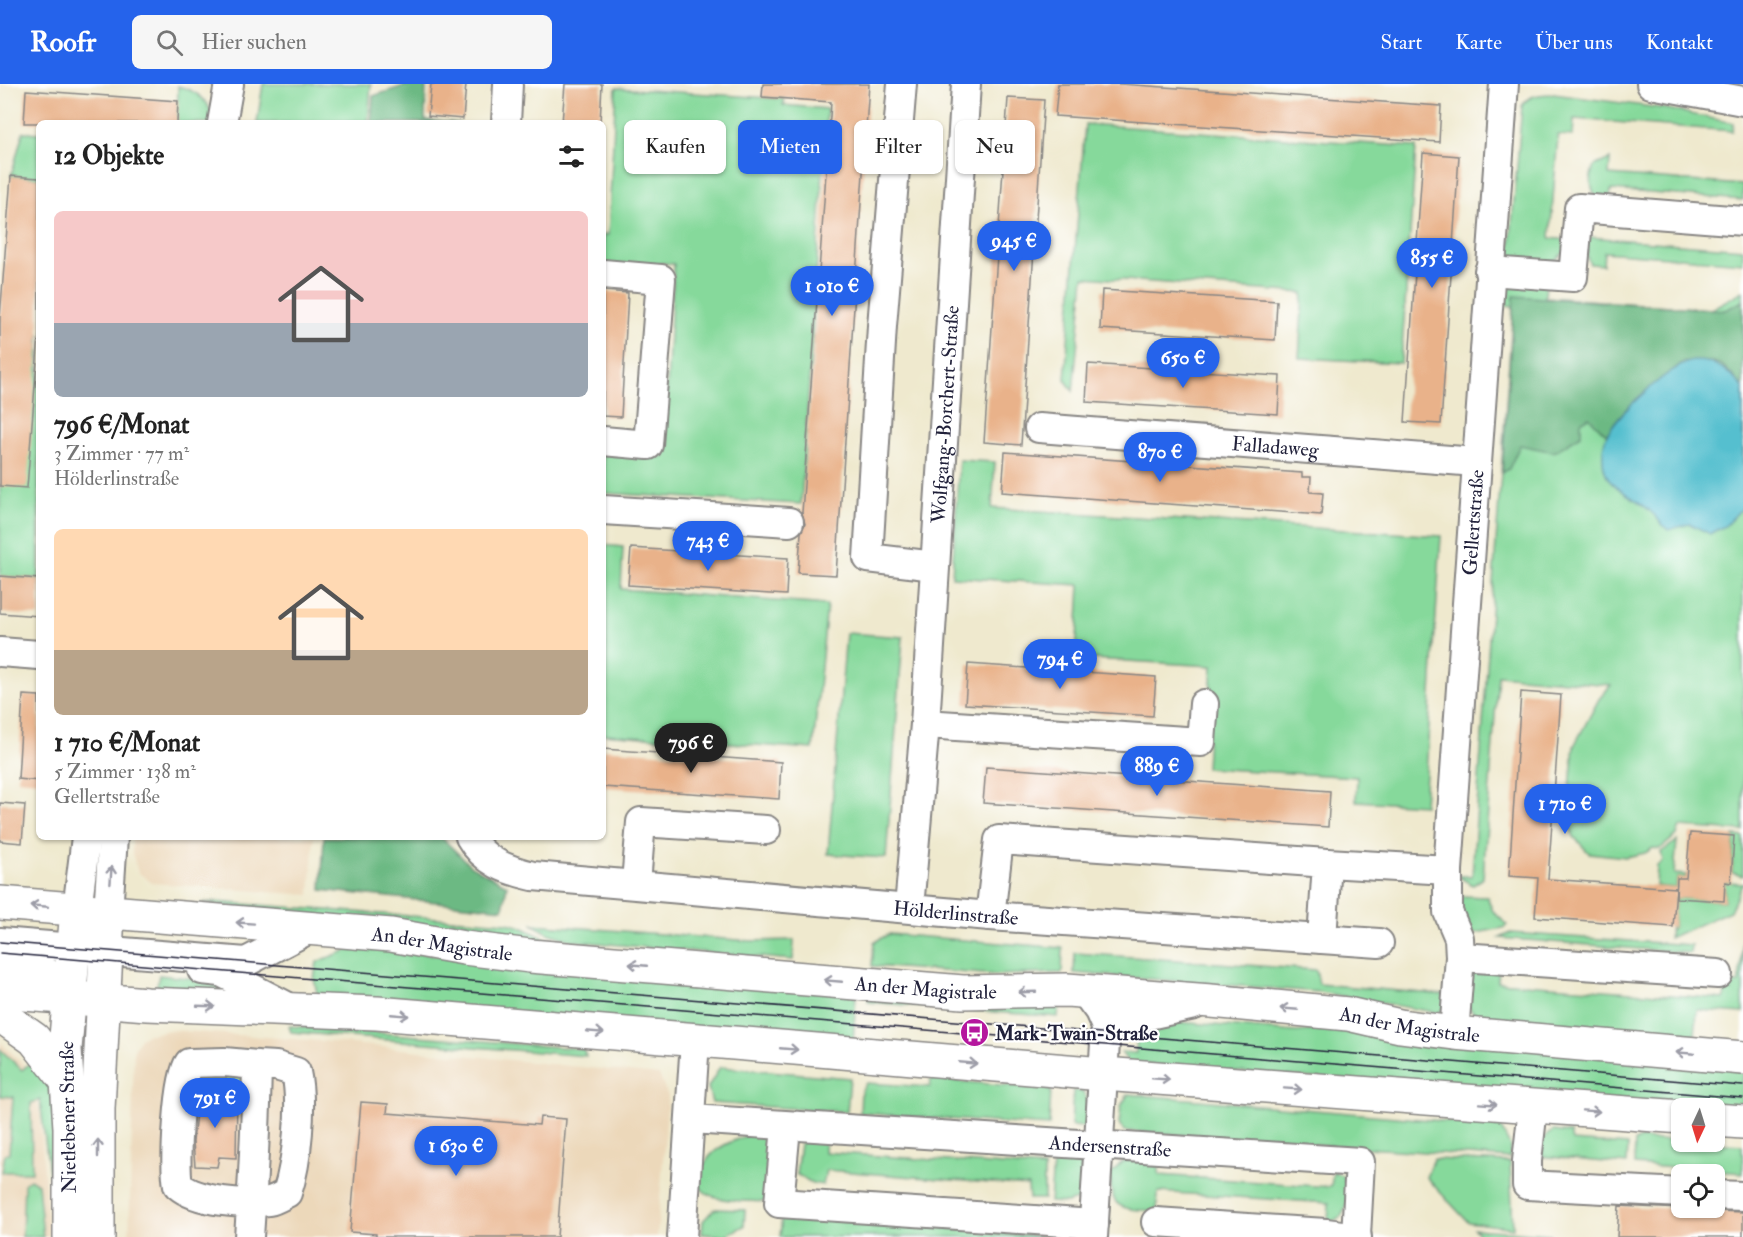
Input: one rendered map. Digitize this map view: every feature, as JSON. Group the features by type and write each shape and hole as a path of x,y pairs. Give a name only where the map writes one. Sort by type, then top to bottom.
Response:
{"main road":[{"name":"An der Magistrale","path":"0,903 313,927 391,935 530,956 941,990 999,993 1085,992 1348,1014 1400,1026 1454,1033 1743,1058"},
{"path":"70,998 93,911"},
{"path":"0,986 82,957"},
{"path":"82,957 103,1000"},
{"path":"0,992 147,1004 290,1008 1671,1117"},
{"name":"Nietlebener Straße","path":"70,998 65,1049 70,1128 70,1237"},
{"name":"Nietlebener Straße","path":"98,1237 98,1110 103,1000"},
{"path":"0,1015 34,1039 67,1081"},
{"path":"1725,1121 1743,1122"}],"street":[{"path":"223,120 229,84"},
{"path":"506,120 508,84"},
{"path":"902,84 882,326 868,558 935,566"},
{"name":"Wolfgang-Borchert-Straße","path":"909,908 925,724 966,84"},
{"name":"Gellertstraße","path":"1454,1033 1460,957 1459,938 1448,912 1448,870 1504,84"},
{"path":"1651,84 1743,101"},
{"path":"1490,271 1574,277 1579,208 1743,221"},
{"path":"606,274 661,279 648,445 606,441"},
{"name":"Falladaweg","path":"1039,428 1476,462"},
{"path":"606,510 789,522"},
{"path":"0,652 36,655"},
{"path":"925,724 1202,742 1204,704"},
{"path":"636,883 641,822 766,830"},
{"path":"86,840 93,911"},
{"path":"93,911 112,840"},
{"name":"Hölderlinstraße","path":"472,840 482,854 499,866 534,876 636,883 990,916 1379,943"},
{"path":"990,916 999,840 1448,870"},
{"path":"1323,939 1326,863"},
{"path":"0,953 246,962 313,927"},
{"path":"0,942 82,957 221,972 290,1008"},
{"path":"0,966 82,957"},
{"path":"1460,957 1718,974"},
{"path":"786,1127 779,1203 1094,1230 1106,1027 1099,1011 1085,992"},
{"path":"1106,1027 1130,1019 1211,1002"},
{"path":"682,1237 695,1041"},
{"path":"224,1062 257,1065 276,1066 296,1072 299,1086 293,1177 287,1193 270,1201 221,1201 194,1196 178,1185 177,1178 182,1077 189,1063 224,1062"},
{"path":"249,1237 257,1065"},
{"path":"1533,1107 1527,1161 1527,1185 1671,1192"},
{"name":"Andersenstraße","path":"691,1119 786,1127 1360,1162 1356,1237 1156,1222"},
{"path":"1725,1195 1743,1196"}],"shaded area":[{"path":"132,840 314,840 310,895 152,883 138,872 132,853"},
{"path":"170,1030 333,1042 659,1075 668,1096 657,1237 129,1237 134,1049 140,1038"},
{"path":"0,1042 25,1066 35,1090 40,1114 49,1237 0,1237"}],"green space":[{"path":"263,84 371,84 368,120 257,120"},
{"path":"410,84 426,84 425,120 371,120 373,96"},
{"path":"178,86 197,94 210,109 211,120 177,120"},
{"path":"616,88 785,99 783,105 827,109 826,120 738,120 738,174 823,174 801,504 606,493 606,454 663,457 674,264 661,263 654,271 606,266 606,235 608,235"},
{"path":"1553,94 1668,109 1733,123 1732,131 1574,119 1573,136 1558,135 1550,238 1567,240 1566,251 1551,263 1509,260 1522,106 1531,97"},
{"path":"1085,124 1416,147 1401,363 1299,358 1303,293 1084,277 1073,391 1065,379"},
{"path":"23,132 36,133 36,178 11,176"},
{"path":"1610,159 1609,175 1743,185 1743,200 1611,190 1609,203 1596,197 1591,186 1591,174 1594,166"},
{"path":"1588,237 1743,249 1743,263 1604,252 1603,265 1590,264 1587,257"},
{"path":"1510,282 1546,282 1545,297 1711,309 1743,291 1743,831 1680,827 1677,835 1660,849 1653,848 1645,853 1626,857 1589,853 1574,837 1567,817 1574,746 1599,699 1611,685 1498,675 1483,878 1473,885 1457,876 1472,876 1513,306 1497,304 1503,287"},
{"path":"1514,296 1725,310 1743,301 1743,387 1722,365 1713,362 1683,362 1623,413 1607,435 1589,417 1581,422 1581,435 1554,452 1520,445 1509,469 1502,472"},
{"path":"36,346 36,579 0,576 0,486"},
{"path":"959,460 995,462 992,508 1441,536 1424,805 1356,801 1357,777 1206,768 1212,666 1076,658 1080,585 952,577"},
{"path":"606,545 623,547 621,589 827,605 813,749 606,734"},
{"path":"846,633 903,637 886,858 828,854"},
{"path":"1734,836 1743,837 1743,876 1732,873"},
{"path":"324,840 444,840 471,866 507,885 503,909 321,890"},
{"path":"1677,841 1674,874 1686,875 1686,878 1677,878 1676,888 1656,886 1657,866 1663,861 1661,852"},
{"path":"1725,882 1743,883 1730,911 1669,938 1671,927 1673,927 1675,898 1724,901"},
{"path":"1462,896 1487,897 1493,911 1507,925 1503,928 1471,934 1458,915"},
{"path":"215,902 507,923 519,926 555,943 201,903"},
{"path":"532,924 751,941 794,940 793,960 574,941 550,934"},
{"path":"1510,933 1691,945 1690,953 1500,938"},
{"path":"889,934 1063,948 1062,973 998,975 872,966 874,942"},
{"path":"1743,937 1743,1013 1697,1010 1695,1035 1476,1016 1468,1006 1472,973 1487,966 1499,967 1498,982 1724,999 1726,983 1739,983"},
{"path":"355,947 856,995 853,1043 321,997 317,993 314,979 317,962"},
{"path":"1075,953 1316,970 1319,984 1446,995 1445,1007 1439,1013 1319,992 1074,973"},
{"path":"159,975 215,981 243,998 156,991"},
{"path":"869,997 1059,1005 1058,1017 868,1002"},
{"path":"1179,1022 1296,1032 1345,1028 1743,1068 1743,1116 1725,1111 1725,1098 1671,1098 1671,1107 1129,1063 1121,1052 1136,1053 1137,1031"},
{"path":"289,1026 583,1049 586,1056 291,1032"},
{"path":"0,1049 22,1070 34,1059 56,1101 59,1237 53,1237 51,1188 40,1100 31,1103 32,1172 2,1172 5,1154 9,1153 13,1097 0,1096"},
{"path":"720,1067 850,1078 847,1112 712,1103 708,1087"},
{"path":"193,1068 250,1070 248,1097 191,1093"},
{"path":"931,1079 1051,1089 1049,1126 860,1113 861,1091 866,1083 930,1087"},
{"path":"1073,1090 1083,1092 1087,1101 1089,1114 1084,1127 1071,1126"},
{"path":"1128,1094 1500,1126 1510,1146 1510,1158 1125,1131 1119,1124 1121,1106"},
{"path":"1553,1131 1570,1133 1572,1141 1628,1145 1627,1164 1539,1156 1543,1138"},
{"path":"750,1134 771,1134 767,1202 727,1200 709,1195 696,1182 705,1163 716,1150"},
{"path":"812,1136 825,1136 824,1152 1044,1168 1044,1199 1029,1199 1028,1186 826,1170 823,1185 812,1183 796,1174 800,1144"},
{"path":"1640,1139 1671,1141 1671,1152 1725,1152 1725,1144 1742,1145 1743,1173 1725,1172 1725,1164 1671,1164 1671,1168 1634,1165 1635,1142"},
{"path":"1054,1151 1074,1156 1083,1165 1085,1179 1083,1198 1067,1203 1050,1202"},
{"path":"1132,1159 1159,1159 1159,1175 1331,1187 1333,1171 1343,1176 1347,1190 1347,1204 1341,1216 1328,1222 1329,1203 1158,1192 1157,1211 1136,1210 1121,1206 1116,1202 1112,1196 1111,1186 1111,1174 1122,1162"},
{"path":"1434,1159 1510,1162 1513,1228 1468,1222 1426,1177"},
{"path":"30,1179 38,1184 43,1237 22,1237 24,1184"},
{"path":"714,1209 745,1210 744,1226 724,1236 702,1234 703,1221"},
{"path":"782,1215 1057,1237 780,1237"},
{"path":"1474,1229 1550,1234 1550,1237 1481,1237"}],"water":[{"path":"1693,361 1709,362 1721,367 1743,387 1743,507 1725,526 1710,534 1690,524 1668,530 1652,512 1613,484 1606,474 1603,463 1605,440 1621,415 1658,381 1683,364"}],"building":[{"path":"431,84 466,84 463,119 428,116"},
{"path":"565,84 602,84 600,120 562,120"},
{"path":"763,84 869,84 867,120 854,120 854,174 863,174 836,575 798,573 801,533 805,524 802,513 826,174 842,174 842,120 830,120 831,102 762,97"},
{"path":"1058,84 1120,84 1441,106 1439,142 1055,116"},
{"path":"26,90 178,101 177,120 36,120 36,123 24,123"},
{"path":"1008,98 1044,100 1021,445 984,442 1003,174 1035,174 1035,120 1006,120"},
{"path":"1423,153 1459,156 1441,424 1405,422"},
{"path":"11,176 36,178 36,372 27,488 0,486 0,318"},
{"path":"1102,290 1277,301 1275,340 1100,329"},
{"path":"606,291 628,293 621,417 606,416"},
{"path":"1088,364 1280,376 1278,414 1086,402"},
{"path":"1005,452 1302,473 1302,477 1311,477 1310,492 1323,493 1321,515 1002,492"},
{"path":"631,548 788,558 786,595 628,585"},
{"path":"0,576 36,579 36,616 0,613"},
{"path":"968,664 1156,677 1153,716 965,704"},
{"path":"1521,692 1561,695 1548,879 1676,888 1673,927 1535,917 1538,878 1509,876"},
{"path":"23,695 36,696 36,781 18,779"},
{"path":"606,749 781,762 779,799 606,787"},
{"path":"986,767 1330,791 1328,827 983,803"},
{"path":"0,803 25,805 22,843 0,841"},
{"path":"1690,833 1734,836 1731,883 1725,882 1724,901 1676,898 1677,878 1686,878"},
{"path":"198,1093 237,1096 236,1158 219,1157 217,1167 195,1166 193,1142"},
{"path":"361,1102 388,1104 387,1113 539,1125 540,1117 566,1119 557,1237 376,1237 376,1234 350,1232"},
{"path":"1619,1206 1671,1209 1671,1218 1725,1218 1725,1211 1743,1212 1743,1237 1617,1237"}],"tram line":[{"path":"0,942 1743,1086"},
{"path":"0,953 1743,1098"}],"place":[{"name":"Mark-Twain-Straße","path":"974,1033"}]}
